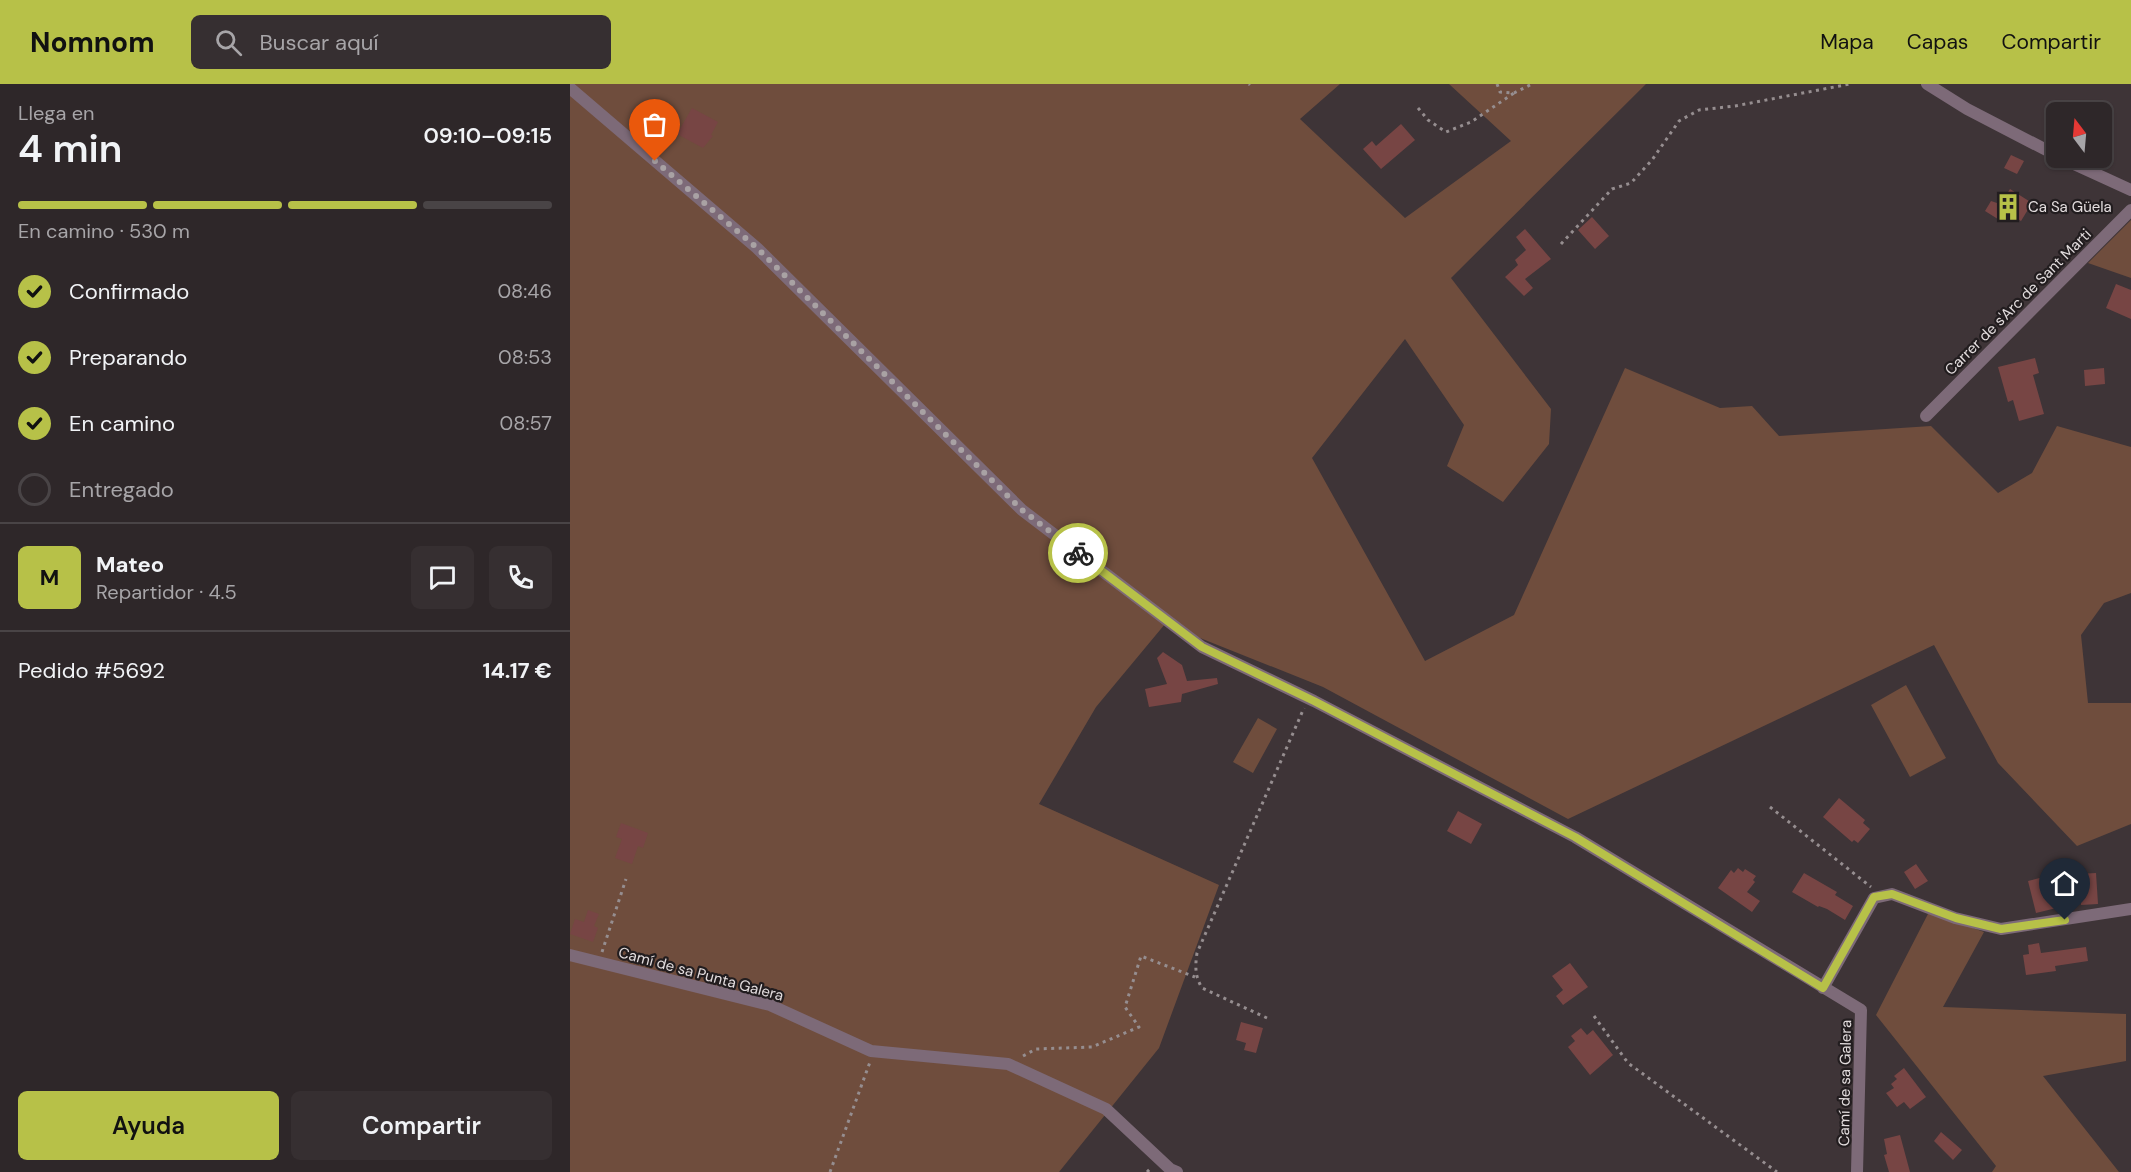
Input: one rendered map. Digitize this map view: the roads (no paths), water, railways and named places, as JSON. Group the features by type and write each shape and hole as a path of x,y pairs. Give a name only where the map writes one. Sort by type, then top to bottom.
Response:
{"street":[{"path":"1927,84 1966,109 2046,150"},
{"name":"Camí de sa Galera","path":"570,88 757,248 1022,510 1202,647 1575,837 1862,1010 1857,1172"},
{"path":"2085,168 2130,187"},
{"name":"Carrer de s'Arc de Sant Marti","path":"1926,416 2131,210"},
{"path":"1823,988 1874,897 1892,894 1956,918 2001,929 2131,909"},
{"name":"Camí de sa Punta Galera","path":"570,955 770,1005 871,1051 1008,1064 1106,1109 1170,1169 1177,1172"}],"place":[{"name":"Ca Sa Güela","path":"2008,207"}]}
